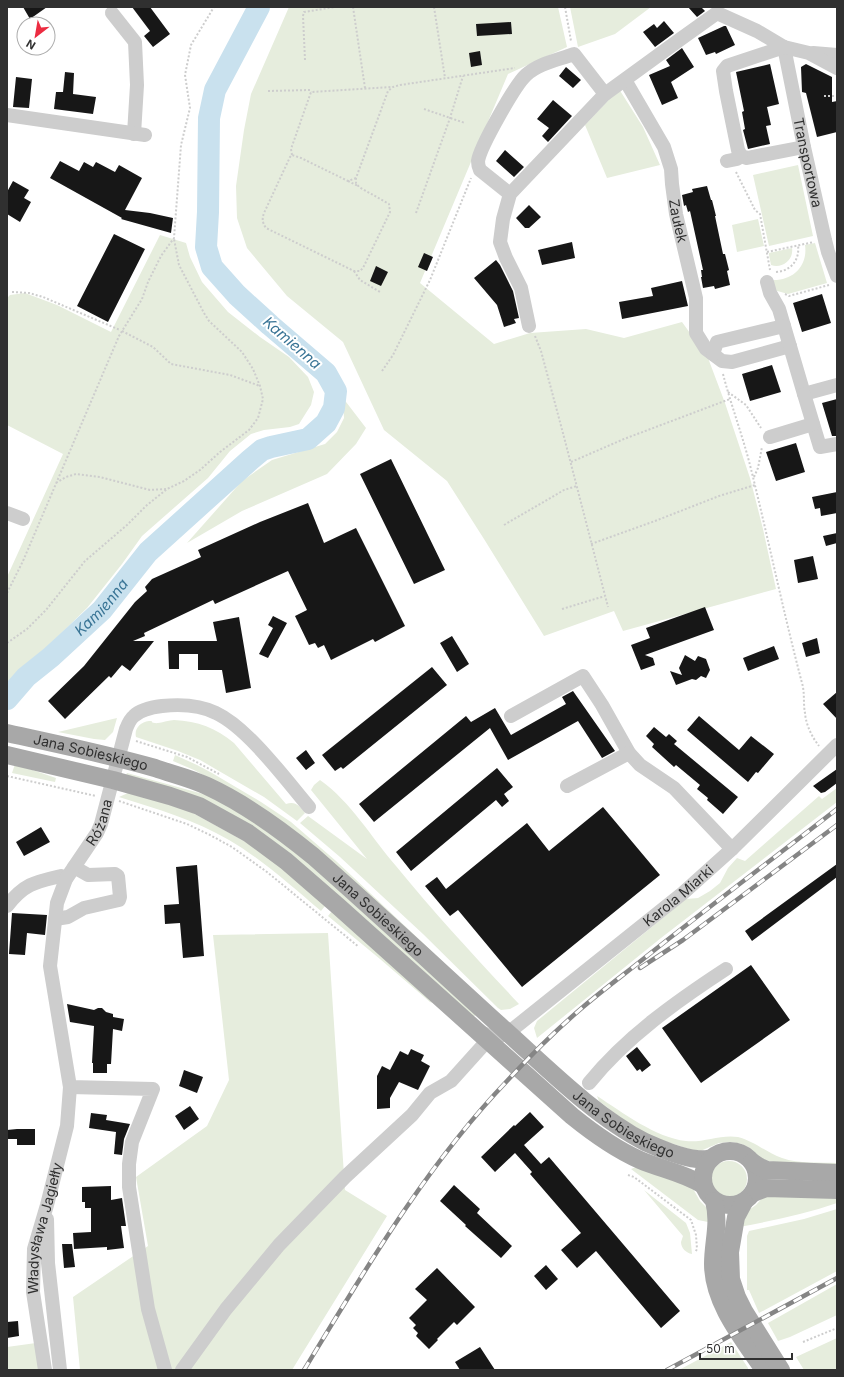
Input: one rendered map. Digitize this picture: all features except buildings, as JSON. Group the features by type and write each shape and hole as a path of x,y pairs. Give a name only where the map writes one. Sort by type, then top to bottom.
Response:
{"main road":[{"name":"Jana Sobieskiego","path":"14,734 118,759 190,779 206,785 239,803 268,821 297,843 579,1096 627,1131 646,1142 684,1156 697,1159 712,1158"},
{"name":"Jana Sobieskiego","path":"11,756 148,789 199,806 230,822 258,840 286,861 523,1073 596,1135 627,1154 690,1178 703,1185"},
{"path":"837,1173 767,1170 760,1168 747,1156 733,1151 718,1154 712,1158 706,1166 703,1175 703,1185 709,1196 714,1201 729,1206 737,1205 766,1188 837,1190"},
{"path":"752,1162 757,1174 757,1181 736,1217 730,1252 731,1279 734,1290 742,1307 781,1370"},
{"path":"714,1201 717,1219 713,1264 716,1288 721,1302 730,1318 764,1370"}],"street":[{"path":"7,115 139,134 134,42 112,13"},
{"path":"529,326 521,288 500,242 503,219 510,194 605,94 717,13 757,31 784,47 809,53 837,55"},
{"path":"784,47 727,66 723,71 738,150 734,159 747,158 804,146"},
{"name":"Transportowa","path":"784,47 804,146 833,251 834,280"},
{"path":"809,53 837,68"},
{"path":"510,194 480,170 478,161 486,141 505,104 518,84 526,75 538,66 574,54 605,94"},
{"name":"Zaułek","path":"624,80 664,147 668,158 676,214 696,298 696,333 706,349 717,358"},
{"path":"768,286 779,309 820,452 837,444"},
{"path":"784,326 717,342 717,358 732,362 790,346"},
{"path":"804,394 837,385"},
{"path":"770,437 813,424"},
{"path":"7,513 23,519"},
{"path":"511,716 583,676 602,705 629,753 640,766 674,788 732,849"},
{"name":"Różana","path":"66,879 97,833 101,824 126,729 134,716 151,708 181,705 205,709 228,720 249,739 309,807"},
{"name":"Karola Miarki","path":"470,1025 479,1032 492,1037 498,1038 508,1033 640,929 683,893 732,849 837,745"},
{"path":"567,786 629,753"},
{"path":"55,919 68,918 84,908 119,900 118,876 115,874 88,875 74,867"},
{"path":"7,906 24,888 33,883 61,876 66,879"},
{"name":"Władysława Jagiełły","path":"45,1370 33,1292 34,1249 67,1126 70,1087 50,966 59,896 66,879"},
{"path":"589,1083 600,1069 621,1048 692,992 726,969"},
{"path":"508,1033 508,1052 515,1064 523,1073"},
{"path":"182,1370 226,1309 279,1245 345,1177 412,1115 430,1093 451,1082 487,1041"},
{"path":"70,1087 153,1089 132,1142 129,1164 130,1187 148,1309 165,1370"},
{"path":"47,1204 48,1263 60,1370"}],"path":[{"path":"7,643 27,629 46,610 85,561 167,489 184,481 200,470 220,452 249,430 258,418 263,399 260,386 253,369 242,352 209,321 204,313 179,265 174,238 181,145 190,108 185,75 191,45 214,7"},
{"path":"306,60 304,12 335,7"},
{"path":"353,7 365,88"},
{"path":"434,7 445,78"},
{"path":"565,7 574,54"},
{"path":"268,91 310,90 311,92 393,87 515,68 526,75"},
{"path":"416,213 450,118 463,76"},
{"path":"359,187 356,183 356,178 385,96 393,87"},
{"path":"292,155 348,181 389,204 390,212 363,268 360,271 354,271 266,228 263,224 262,220 264,213 292,155 292,149 311,92"},
{"path":"824,96 837,96"},
{"path":"424,108 465,124"},
{"path":"734,159 736,174 755,210 760,214 771,273 791,268 798,255 798,245"},
{"path":"382,371 393,355 430,280 475,170 480,170"},
{"path":"348,181 356,178"},
{"path":"7,593 23,561 121,330 142,299 148,282 161,256 174,238"},
{"path":"766,252 817,241"},
{"path":"354,271 360,280 380,292"},
{"path":"768,286 789,296 834,280"},
{"path":"12,292 29,293 43,297 121,330 153,347 171,364 230,375 260,386"},
{"path":"529,326 538,341 541,351 608,607"},
{"path":"717,358 755,485 790,639 803,686 805,714 811,733 819,747"},
{"path":"728,392 746,405 763,431 770,437 769,441 762,449 758,468 753,478"},
{"path":"570,462 631,436 730,399"},
{"path":"55,483 76,474 100,477 150,490 167,489"},
{"path":"591,544 719,496 755,485"},
{"path":"504,526 564,490 577,486"},
{"path":"562,608 604,596"},
{"path":"8,776 98,796"},
{"path":"116,800 187,824 232,847 267,872 359,947"},
{"path":"628,1175 634,1177 691,1220 696,1235 697,1249 695,1253"},
{"path":"694,1228 698,1227"},
{"path":"803,1342 837,1328"}],"green space":[{"path":"289,7 558,7 567,47 508,74 420,283 494,344 530,333 586,329 624,338 682,322 708,358 725,403 750,478 776,589 623,631 614,611 544,636 447,481 384,430 343,342 287,296 247,248 237,218 236,186 244,130 251,94"},
{"path":"570,7 651,7 615,34 578,47"},
{"path":"619,89 643,127 660,165 607,178 585,125"},
{"path":"798,165 813,236 769,246 753,175"},
{"path":"758,219 764,246 737,252 732,225"},
{"path":"160,235 186,243 190,257 202,282 228,312 289,357 308,377 314,392 311,405 299,424 290,427 264,430 251,434 230,451 208,478 142,536 87,608 7,685 7,577 63,454 7,425 7,298 10,295 25,293 57,305 111,332"},
{"path":"815,243 827,283 788,294 774,290 772,283 774,280 788,277 798,270 804,259 805,245"},
{"path":"792,248 789,260 783,265 771,265 769,253"},
{"path":"343,398 366,428 356,444 327,474 242,511 187,543 242,481 272,460 325,444 337,432 344,418"},
{"path":"117,718 113,732 105,740 58,732"},
{"path":"174,720 199,724 220,733 234,743 286,804 295,804 305,813 297,821 264,797 200,760 136,737 136,731 140,724 151,721 156,723"},
{"path":"175,755 212,773 291,822 336,861 458,976 209,778 173,761"},
{"path":"15,764 56,778 55,782 12,773"},
{"path":"127,773 214,797 279,837 477,1013 472,1019 310,873 126,775"},
{"path":"320,780 351,809 426,901 519,1004 510,1009 501,1010 498,1008 423,934 340,857 300,823 308,816 367,859 311,790"},
{"path":"837,788 837,802 661,938 537,1038 534,1028 537,1021 686,899 698,898 720,883 728,868 737,858 745,861 819,796 822,799"},
{"path":"128,793 182,807 266,853 325,906 321,911 265,865 229,840 216,833 176,816 119,797"},
{"path":"332,911 433,1003 328,916"},
{"path":"328,933 345,1190 387,1216 292,1370 80,1370 73,1297 148,1246 136,1177 207,1126 229,1080 213,935"},
{"path":"597,1096 651,1130 675,1139 699,1141 732,1136 738,1137 750,1141 782,1158 802,1162 837,1163 837,1169 802,1168 760,1159 750,1148 742,1144 731,1142 719,1143 698,1152 652,1137 621,1118 599,1101"},
{"path":"733,1161 742,1166 746,1172 746,1186 742,1192 733,1197 725,1197 716,1192 712,1186 711,1175 716,1166 722,1162"},
{"path":"639,1166 692,1187 700,1201 708,1209 713,1223 698,1220 631,1169"},
{"path":"644,1190 686,1223 690,1233 692,1254 684,1250 681,1244 683,1236"},
{"path":"837,1194 837,1203 813,1211 739,1227 746,1212 756,1205 764,1196"},
{"path":"837,1209 837,1271 759,1313 749,1290 747,1290 747,1236 749,1231 804,1219"},
{"path":"837,1284 837,1315 778,1341 768,1323"},
{"path":"837,1338 837,1370 804,1370 796,1357"},
{"path":"731,1342 748,1370 679,1370"},
{"path":"36,1343 41,1370 7,1370 7,1347"}],"waterway":[{"name":"Kamienna","path":"7,699 26,677 51,657 102,610 148,552 250,460 262,450 308,439 326,423 334,408 336,391 326,373 237,295 212,267 206,247 209,118 215,90 259,7"}],"railway":[{"path":"304,1370 373,1257 449,1148 477,1114 534,1052 591,1000 837,809"},
{"path":"640,968 683,940 837,825"},
{"path":"667,1370 837,1278"}]}
